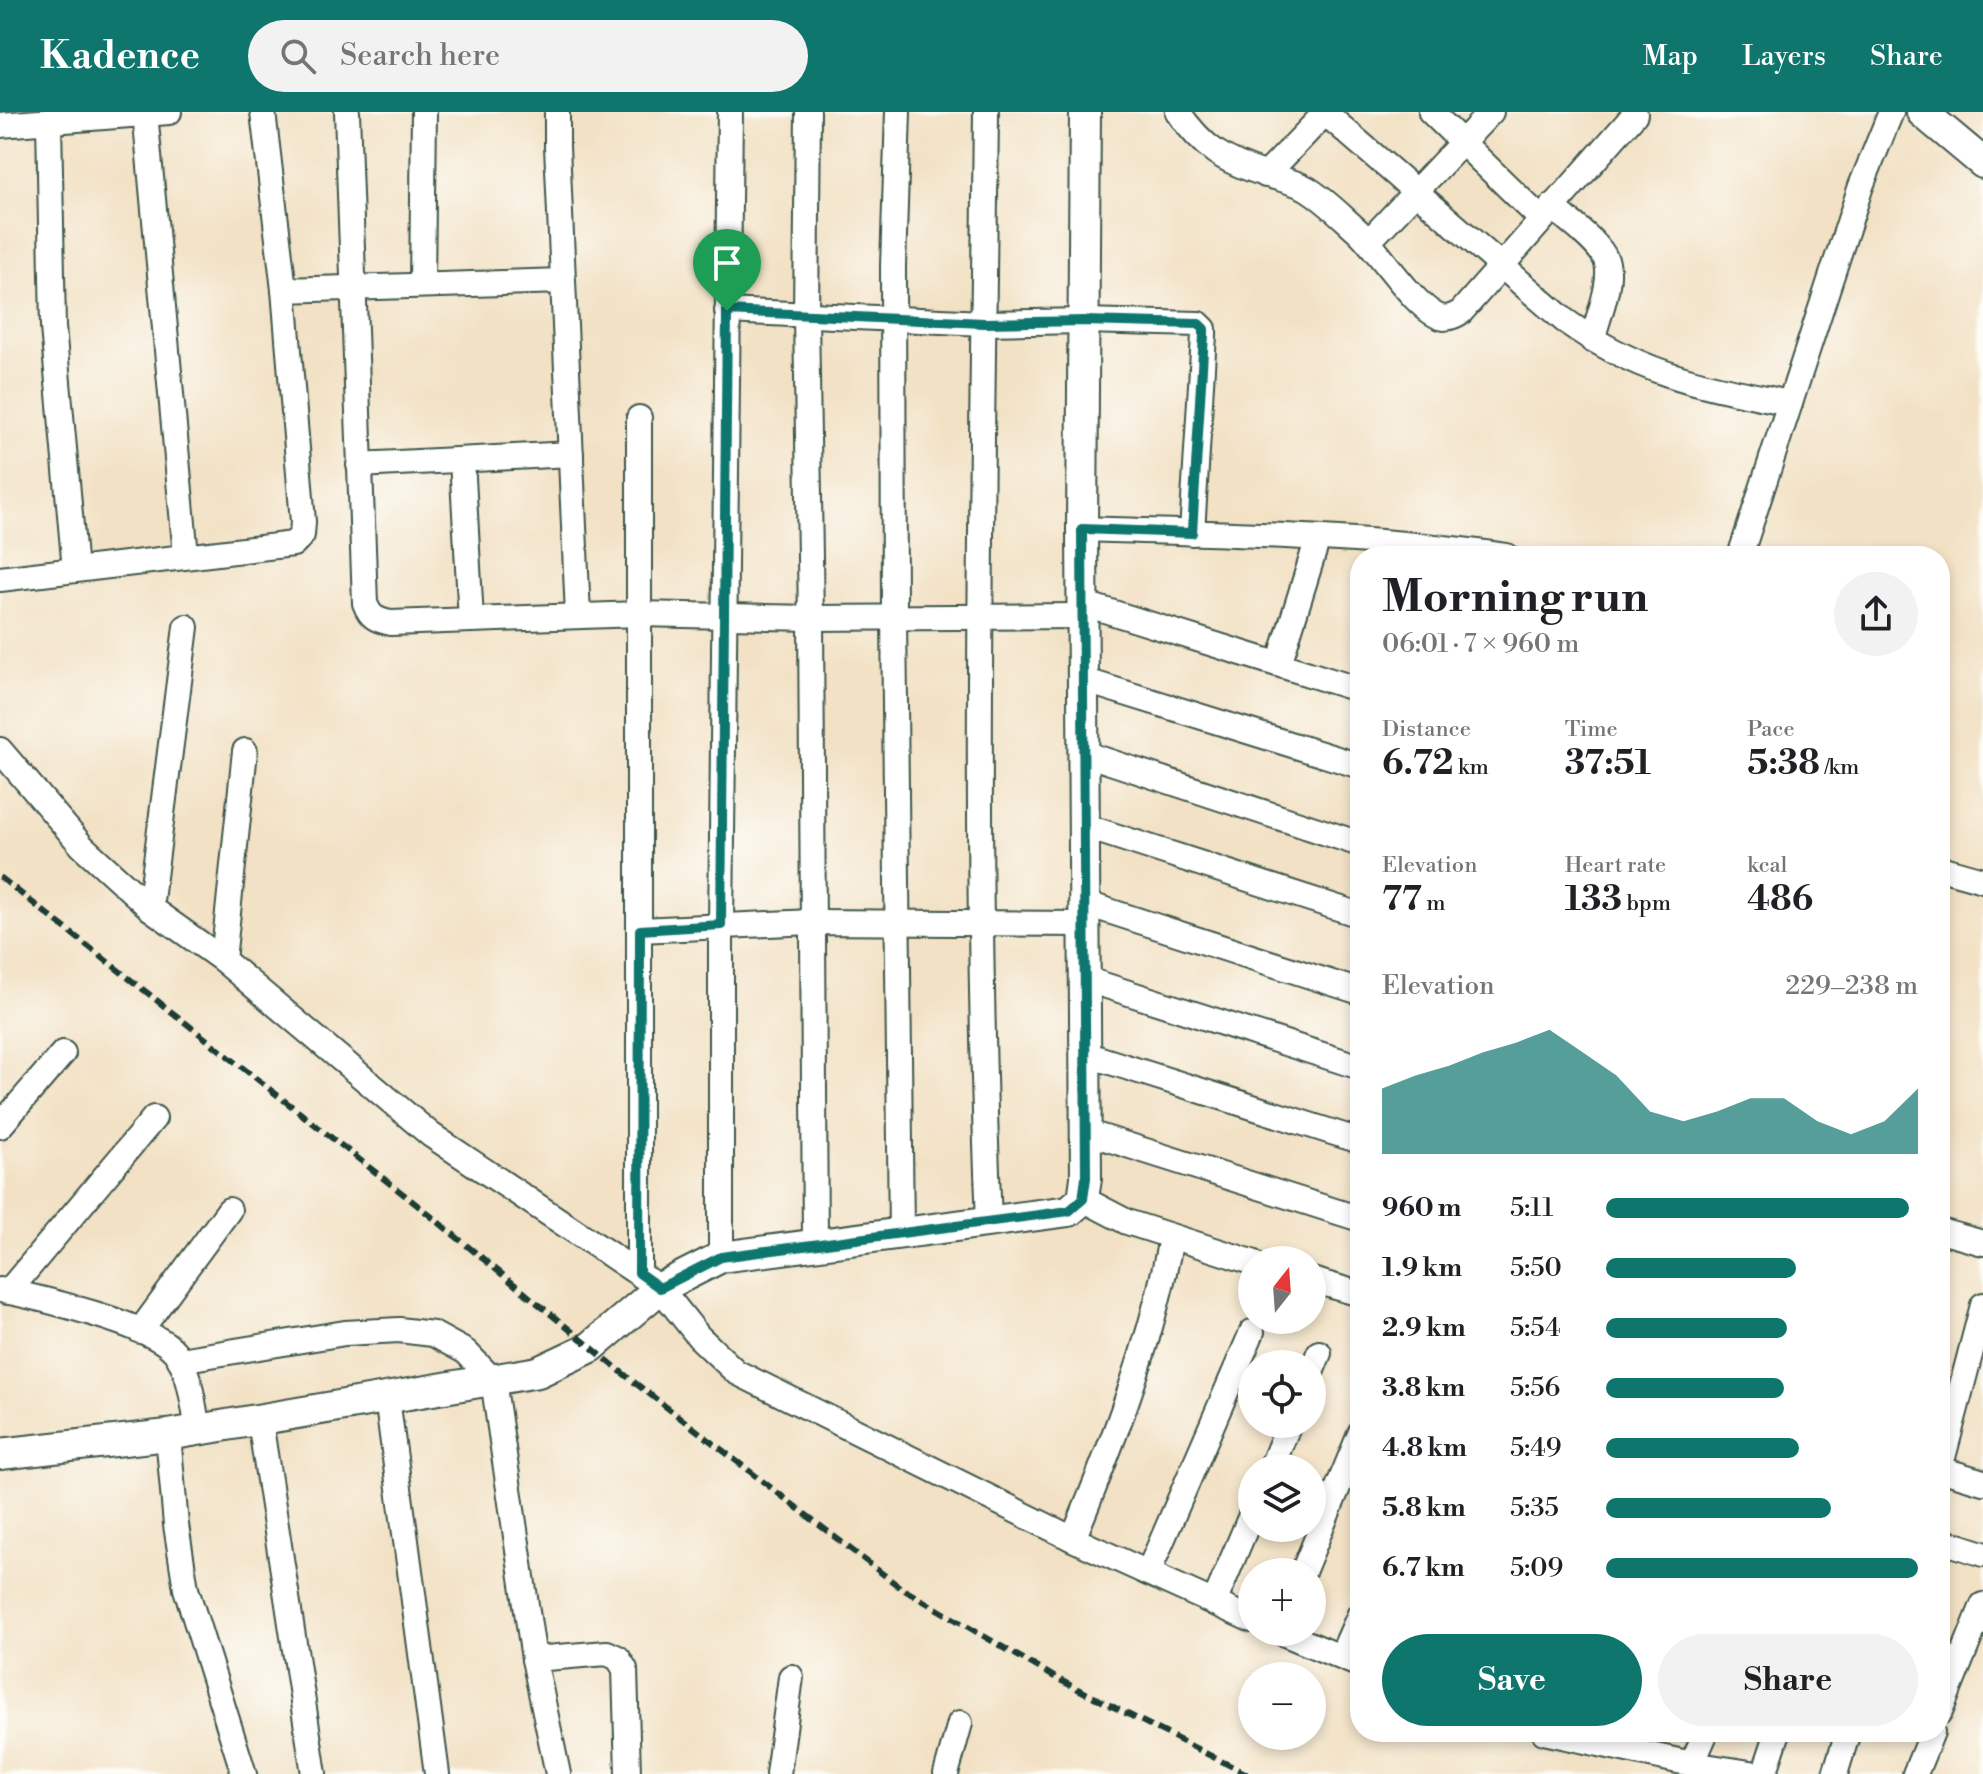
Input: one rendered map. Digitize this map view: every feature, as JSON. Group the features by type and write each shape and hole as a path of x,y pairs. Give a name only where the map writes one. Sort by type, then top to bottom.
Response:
{"street":[{"path":"145,112 186,556"},
{"path":"14,120 49,121 169,112"},
{"path":"0,579 293,544 302,535 284,290 263,112"},
{"path":"347,112 365,603 369,614 378,620 391,623 639,614 811,618 981,617 1082,609 1350,687"},
{"path":"422,285 424,112"},
{"path":"557,112 578,616"},
{"path":"721,1257 721,925 730,112"},
{"path":"808,112 806,316 815,1245"},
{"path":"898,112 894,616 901,1233"},
{"path":"986,112 981,617 989,1222"},
{"path":"0,1454 260,1421 538,1372 591,1347 649,1280 721,1257 1069,1211 1083,1199 1086,1178 1082,609 1085,112"},
{"path":"1178,112 1194,135 1224,159 1307,189 1369,241 1427,309 1444,318 1461,312 1635,114"},
{"path":"1266,175 1325,112 1564,320 1592,340 1628,360 1663,374 1790,403"},
{"path":"1431,112 1547,213 1599,249 1606,259 1607,282 1592,340"},
{"path":"1369,241 1491,112"},
{"path":"1743,546 1861,186 1891,112"},
{"path":"1922,112 1983,163"},
{"path":"49,121 53,327 75,570"},
{"path":"284,290 563,281"},
{"path":"727,311 894,321 1192,323 1204,329 1192,533"},
{"path":"639,418 640,930 649,1280"},
{"path":"359,465 571,454"},
{"path":"462,460 471,620"},
{"path":"1082,529 1318,538 1398,546"},
{"path":"1279,664 1318,538"},
{"path":"150,908 186,627"},
{"path":"1083,680 1350,763"},
{"path":"0,750 82,846 150,908 223,960 431,1135 649,1280 699,1337 736,1372 1073,1539 1238,1614"},
{"path":"223,960 245,751"},
{"path":"1083,753 1350,841"},
{"path":"1084,826 1350,912"},
{"path":"1950,871 1983,880"},
{"path":"640,930 812,922 983,924 1084,913 1350,989"},
{"path":"1085,979 1350,1064"},
{"path":"0,1126 63,1053"},
{"path":"1085,1054 1350,1138"},
{"path":"154,1118 4,1291 86,1312 140,1331 173,1349 180,1360 198,1429"},
{"path":"1086,1132 1350,1216"},
{"path":"1083,1199 1127,1222 1238,1258"},
{"path":"140,1331 229,1210"},
{"path":"1950,1234 1983,1243"},
{"path":"1073,1539 1118,1425 1157,1304 1171,1238"},
{"path":"1326,1284 1350,1291"},
{"path":"1950,1431 1983,1305"},
{"path":"180,1360 318,1336 399,1330 433,1334 466,1352 493,1380 534,1659 558,1774"},
{"path":"1148,1573 1251,1334"},
{"path":"387,1398 437,1774"},
{"path":"260,1421 314,1774"},
{"path":"168,1435 176,1525 186,1589 244,1774"},
{"path":"1309,1558 1350,1458"},
{"path":"1950,1472 1983,1482"},
{"path":"1214,1603 1240,1542"},
{"path":"1950,1543 1983,1554"},
{"path":"1950,1687 1983,1605"},
{"path":"1314,1646 1350,1661"},
{"path":"534,1659 607,1653 618,1658 625,1669 628,1774"},
{"path":"778,1774 791,1677"},
{"path":"946,1774 960,1723"},
{"path":"1623,1742 1692,1764 1757,1774"},
{"path":"1692,1764 1702,1742"},
{"path":"1764,1774 1775,1742"},
{"path":"1835,1774 1845,1742"},
{"path":"1915,1774 1928,1742"}],"railway":[{"path":"0,877 421,1208 630,1379 901,1588 1056,1678 1247,1774"}],"route":[{"path":"727,311 894,321 1199,324 1204,329 1204,335 1192,533 1082,529 1086,1178 1083,1199 1069,1211 721,1257 660,1288 639,1273 640,930 721,925 727,311"}]}
